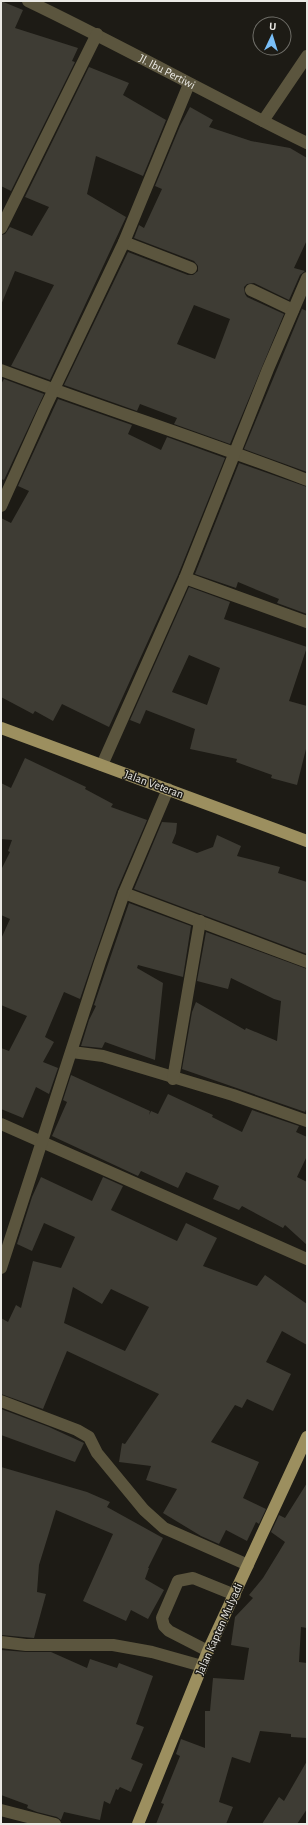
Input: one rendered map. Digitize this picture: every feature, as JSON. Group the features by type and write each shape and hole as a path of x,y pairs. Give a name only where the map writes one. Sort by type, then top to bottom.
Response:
{"main road":[{"name":"Jalan Veteran","path":"1,728 307,841"},
{"name":"Jalan Kapten Mulyadi","path":"138,1824 208,1651 307,1437"}],"street":[{"name":"Jl. Ibu Pertiwi","path":"28,1 97,34 190,84 307,142"},
{"path":"1,228 97,34"},
{"path":"263,121 307,56"},
{"path":"1,506 53,390 124,242 190,84"},
{"path":"124,242 191,268"},
{"path":"102,765 185,578 268,369 307,278"},
{"path":"251,290 293,310"},
{"path":"1,370 53,390 236,452 307,480"},
{"path":"185,578 307,622"},
{"path":"1,1268 100,962 124,893 168,789"},
{"path":"124,893 307,962"},
{"path":"173,1079 200,921"},
{"path":"72,1052 103,1056 173,1079 233,1095 307,1120"},
{"path":"1,1124 43,1141 307,1259"},
{"path":"1,1401 77,1430 89,1437 97,1453 144,1510 164,1528 248,1565"},
{"path":"208,1651 168,1631 164,1626 162,1618 178,1581 193,1578 235,1595"},
{"path":"1,1642 26,1645 113,1644 152,1652 202,1666"},
{"path":"1,1810 55,1824"}],"building":[{"path":"1,1 23,10 15,28 78,48 72,61 75,62 11,191 1,186"},
{"path":"89,67 129,83 123,95 166,120 143,176 96,156 87,194 126,217 50,380 11,366 54,285 15,271 1,305 1,235 5,234 10,227 32,236 49,207 25,197"},
{"path":"190,107 213,120 209,127 251,141 290,148 307,158 307,240 294,268 305,271 300,275 289,300 254,283 247,284 244,287 247,297 284,314 230,444 174,424 177,418 140,404 137,411 64,385 128,252 188,275 193,275 198,271 198,266 194,261 134,238 139,225 144,228 162,189 155,186 180,126","holes":["194,305 230,319 215,359 177,344"]},
{"path":"302,309 307,311 307,472 244,449"},
{"path":"4,379 44,394 4,480 1,479 1,384"},
{"path":"58,399 132,425 128,434 161,450 167,437 225,458 178,575 109,727 62,704 53,721 35,711 33,714 1,697 1,518 11,523 29,491 18,486"},
{"path":"239,463 307,487 307,614 277,603 279,599 238,582 236,588 195,574"},
{"path":"189,587 230,602 224,619 307,647 289,701 307,706 307,745 297,785 271,778 272,775 236,762 237,759 190,749 195,729 146,710 140,724 130,720","holes":["189,655 220,668 207,705 172,692"]},
{"path":"25,758 86,787 85,789 113,804 111,807 147,820 117,890 80,999 64,992 45,1037 54,1042 43,1062 58,1068 49,1094 36,1087 23,1118 1,1109 1,1048 9,1051 27,1016 1,1005 1,939 10,919 1,915 1,870 10,852 8,851 12,840 1,839 1,783 11,788"},
{"path":"162,822 177,823 176,833 172,843 197,853 213,847 217,835 241,846 237,856 280,867 278,873 307,882 307,954 134,889"},
{"path":"129,903 191,926 183,977 138,965 137,968 163,983 155,1060 105,1042 102,1048 81,1046 89,1020 96,1006 94,1005"},
{"path":"206,932 307,969 307,1107 305,1112 182,1069 192,1012 196,1002 245,1030 246,1028 277,1041 281,1001 231,978 228,989 197,981"},
{"path":"71,1075 150,1111 149,1115 151,1111 158,1114 168,1094 213,1115 212,1117 242,1132 252,1110 299,1126 296,1132 307,1137 307,1156 297,1177 307,1182 307,1245 285,1225 283,1228 242,1206 239,1210 213,1199 219,1186 186,1172 178,1188 141,1171 138,1176 52,1136 67,1102 63,1100"},
{"path":"41,1177 92,1201 103,1177 123,1186 111,1210 177,1241 186,1223 217,1238 203,1266 257,1286 265,1275 307,1304 307,1345 282,1331 266,1362 291,1374 273,1411 247,1399 242,1408 235,1405 211,1442 259,1462 243,1498 266,1509 259,1524 256,1522 247,1541 226,1530 219,1544 201,1536 163,1513 177,1489 146,1480 151,1466 119,1462 122,1443 125,1444 159,1394 67,1351 43,1409 1,1394 1,1318 8,1322 16,1305 21,1308 33,1261 61,1268 75,1237 44,1223 32,1251 17,1244 32,1197","holes":["73,1287 102,1304 111,1289 149,1307 125,1351 64,1323"]},
{"path":"1,1409 49,1427 84,1443 75,1462 1,1435"},
{"path":"1,1467 87,1492 110,1502 107,1507 163,1538 148,1568 145,1579 164,1590 148,1619 131,1610 126,1621 83,1601 113,1534 56,1510 39,1565 37,1592 46,1594 34,1638 1,1635"},
{"path":"307,1483 307,1628 301,1627 299,1662 307,1663 307,1738 291,1737 291,1734 260,1731 250,1763 232,1757 219,1802 233,1807 226,1824 156,1824 164,1804 161,1803 180,1756 176,1754 181,1739 205,1748 205,1711 210,1711 213,1678 244,1680 249,1648 231,1645 235,1617 253,1598 249,1595 263,1578 285,1542 271,1532 279,1515 285,1518"},
{"path":"1,1650 51,1652 87,1668 90,1659 117,1668 119,1663 153,1676 136,1724 144,1727 131,1759 143,1764 131,1792 120,1787 118,1790 116,1789 110,1804 104,1801 100,1820 64,1812 61,1820 57,1817 27,1808 28,1805 1,1795"},
{"path":"307,1761 307,1809 297,1824 262,1824 279,1797 284,1801"}]}
